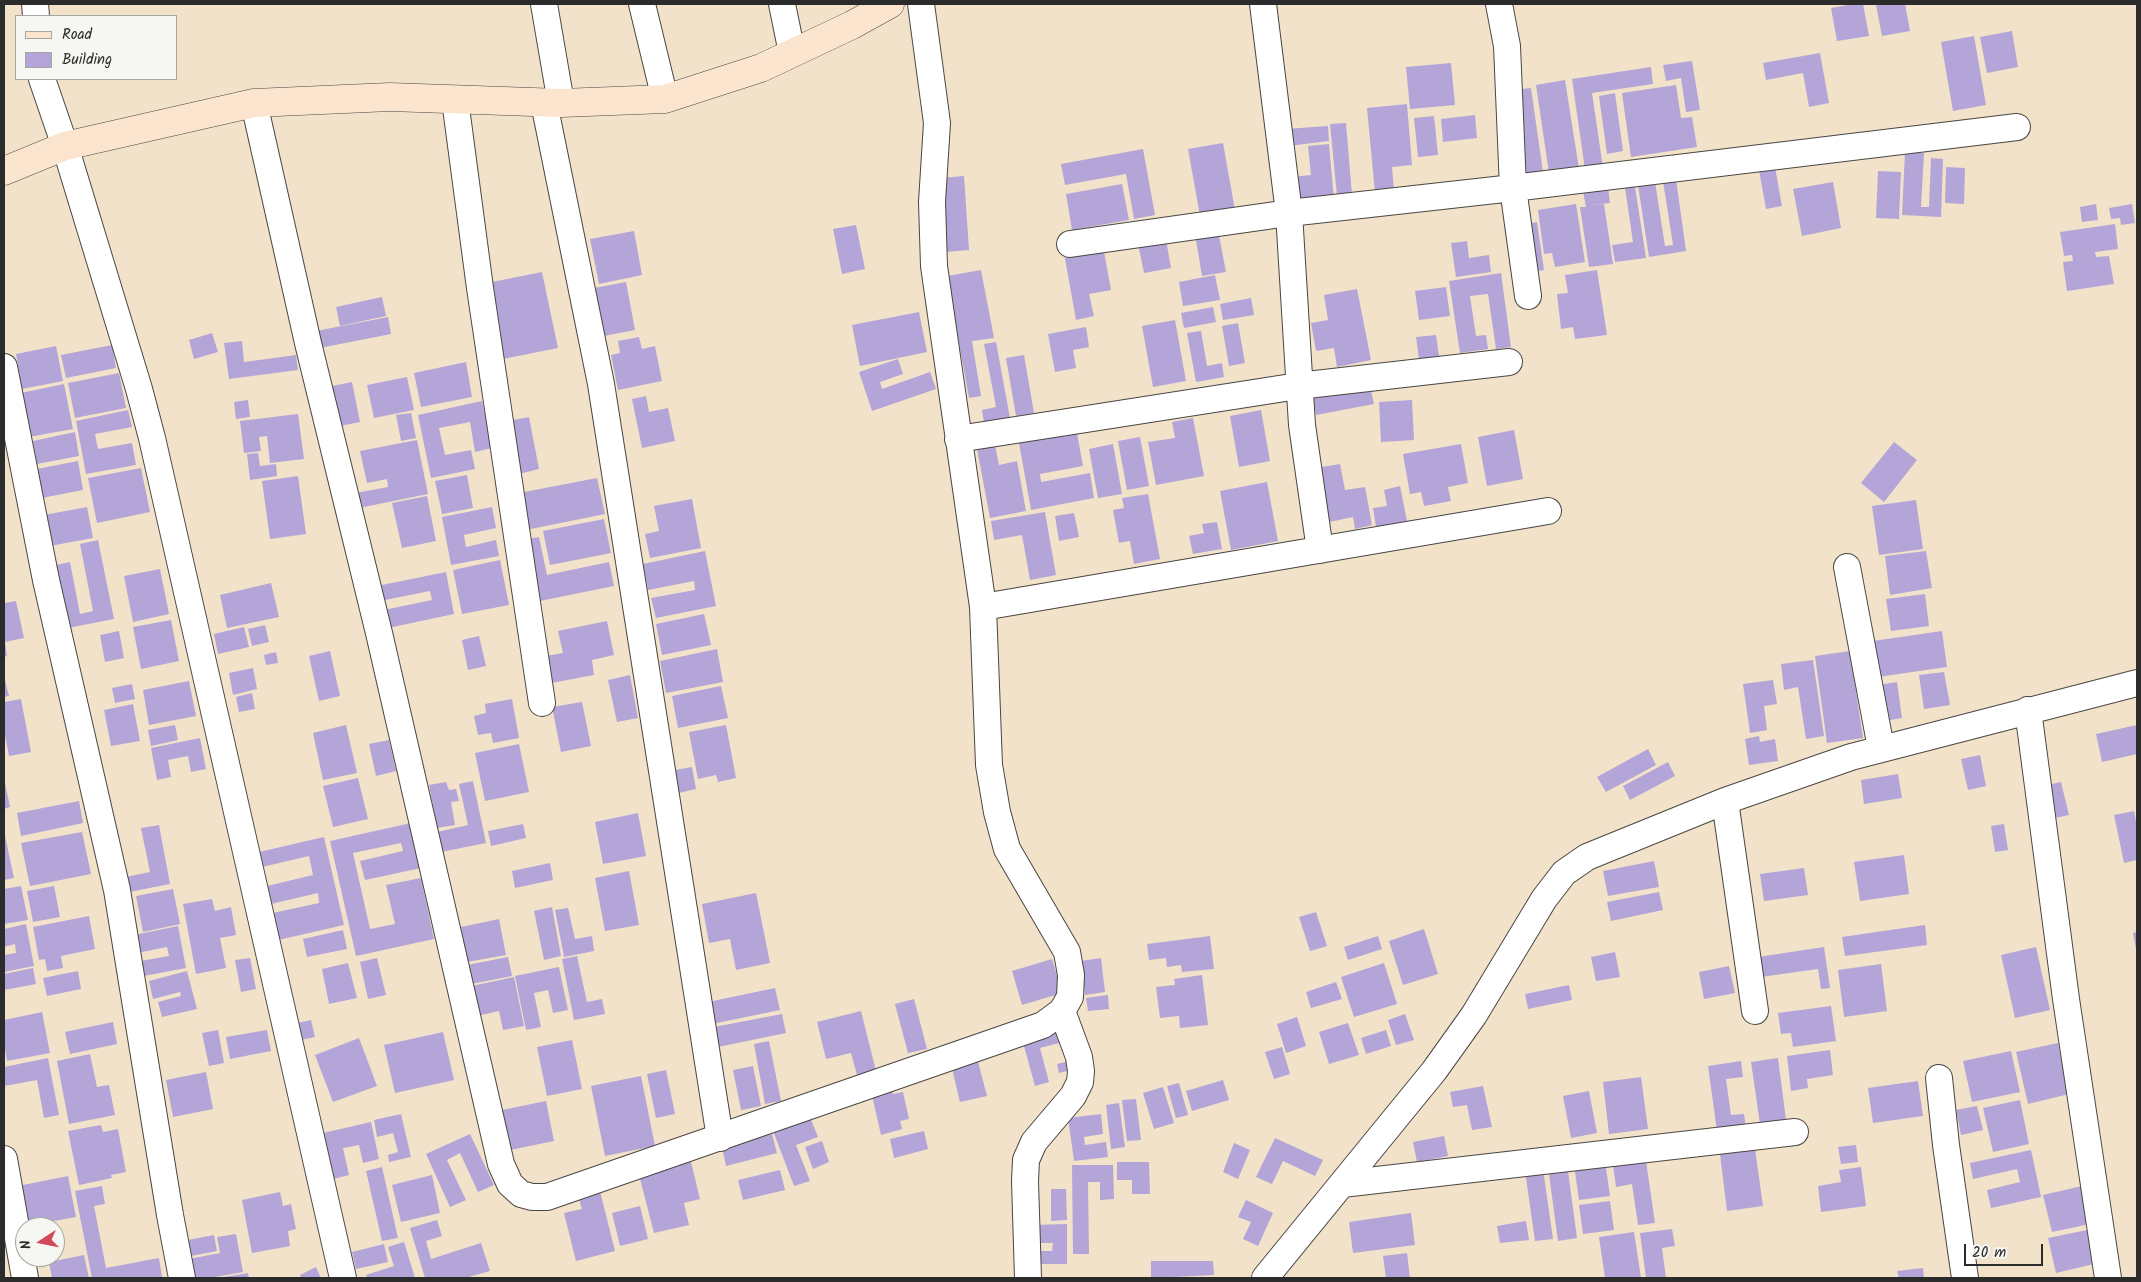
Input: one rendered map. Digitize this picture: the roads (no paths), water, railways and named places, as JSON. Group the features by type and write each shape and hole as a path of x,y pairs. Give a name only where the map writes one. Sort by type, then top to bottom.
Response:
{"street":[{"path":"544,4 552,103 601,384 720,1138"},
{"path":"642,4 664,99"},
{"path":"782,4 792,53"},
{"path":"4,171 65,146 254,103 390,97 552,103 664,99 761,68 852,25 890,4"},
{"path":"254,103 308,343 380,633 501,1164 510,1184 521,1194 532,1197 547,1197 1043,1025 1062,1011 1070,997 1071,975 1067,952 1007,849 997,812 989,765 984,607 934,266 932,202 937,123 921,4"},
{"path":"1263,4 1289,213 1298,386 1306,462 1320,550"},
{"path":"1499,4 1507,46 1513,188 1528,296"},
{"path":"42,80 65,146 139,389 152,438 344,1278"},
{"path":"455,100 480,288 542,703"},
{"path":"1070,244 1289,213 2017,128"},
{"path":"958,439 1298,386 1508,362"},
{"path":"4,367 46,580 117,890 182,1278"},
{"path":"984,607 1548,511"},
{"path":"1847,567 1881,748"},
{"path":"1265,1278 1434,1071 1474,1015 1544,899 1564,873 1586,857 1726,801 1881,748 2137,683"},
{"path":"2028,710 2066,999 2108,1278"},
{"path":"1726,801 1755,1011"},
{"path":"1028,1278 1026,1160 1034,1142 1073,1096 1080,1076 1079,1057 1062,1011"},
{"path":"1939,1078 1964,1278"},
{"path":"1342,1184 1795,1132"},
{"path":"4,1159 25,1278"}]}
